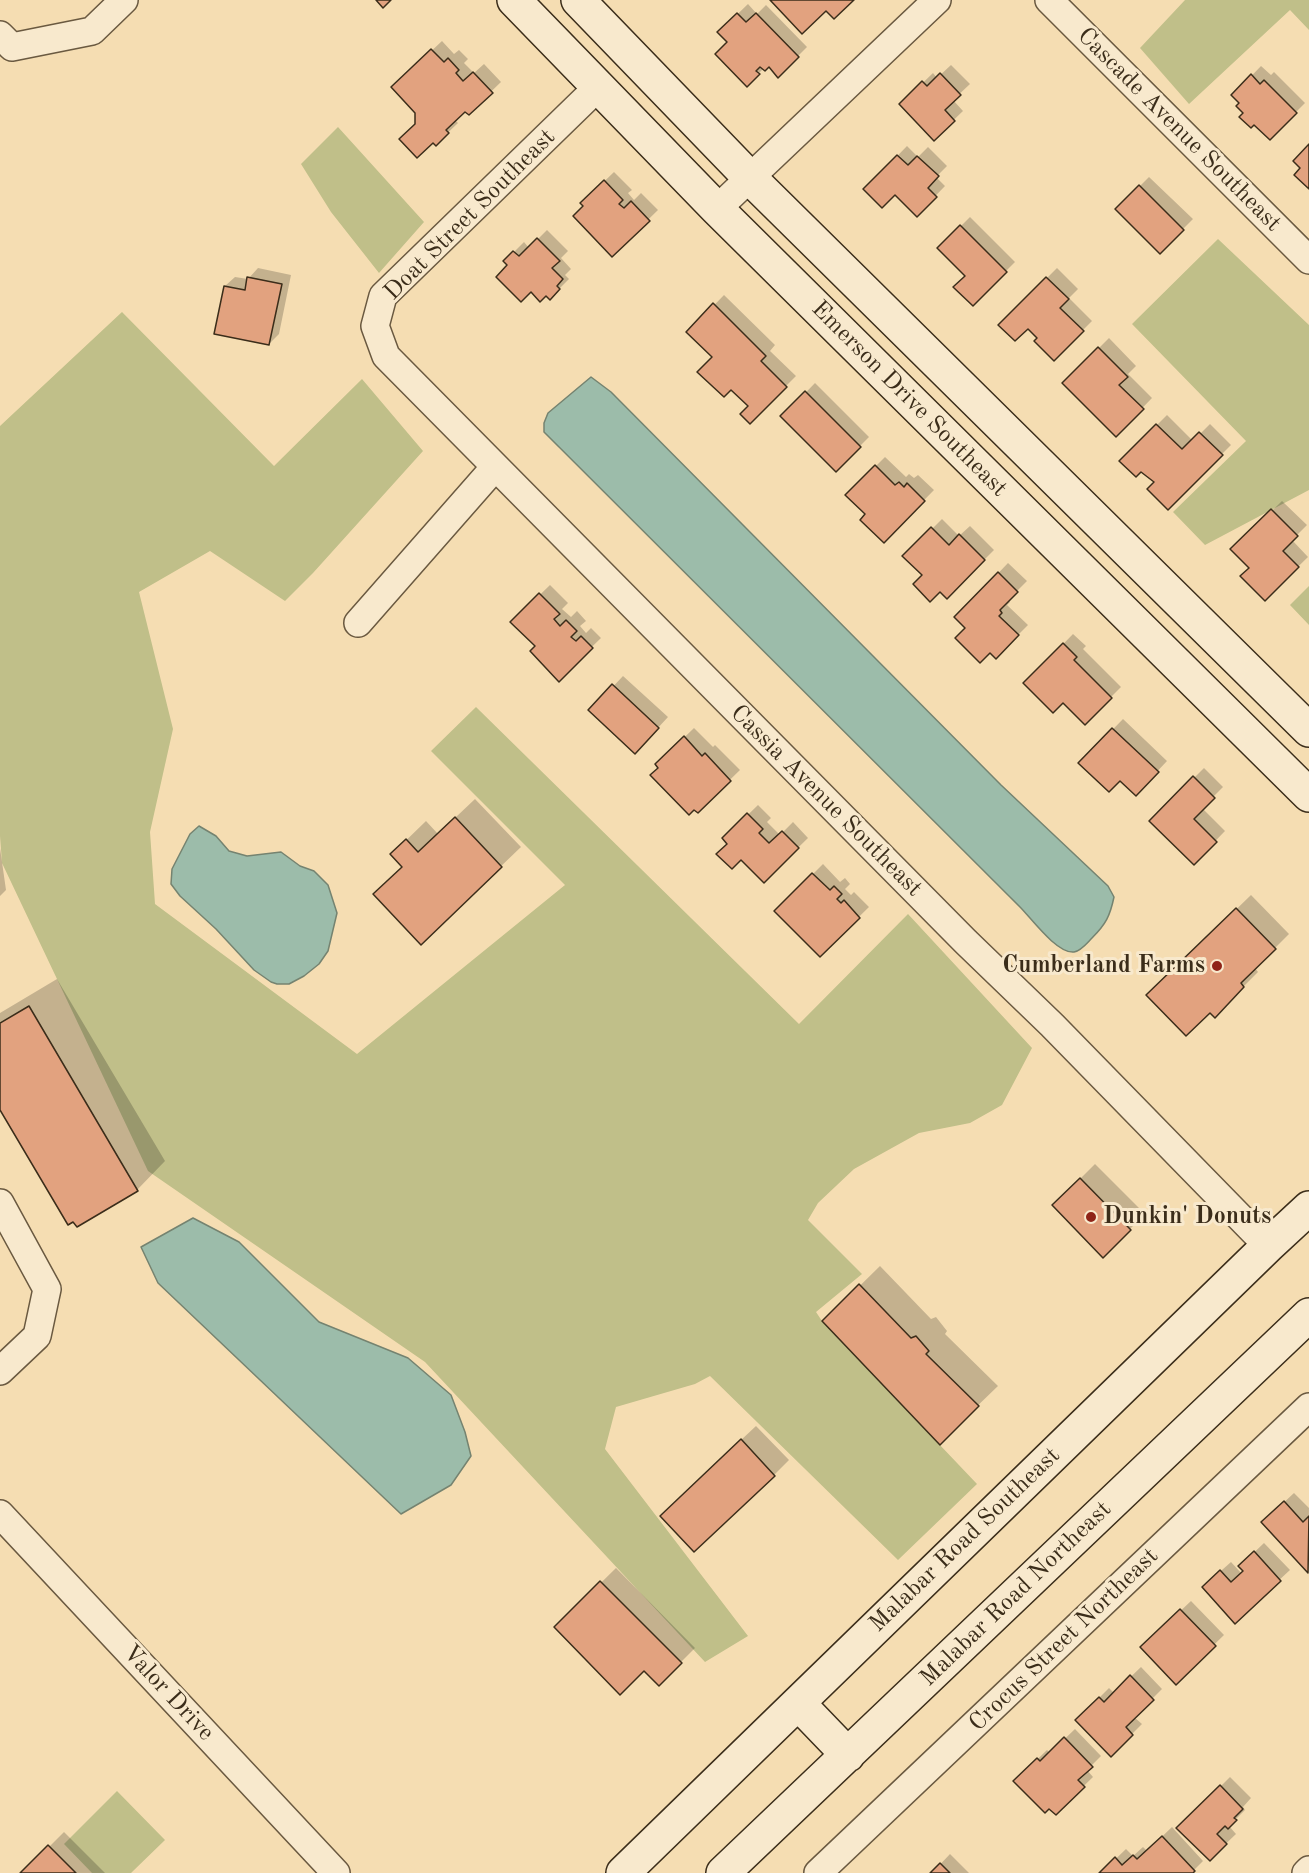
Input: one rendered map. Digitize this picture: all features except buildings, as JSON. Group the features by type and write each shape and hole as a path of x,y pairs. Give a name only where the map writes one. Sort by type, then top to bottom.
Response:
{"street":[{"path":"6,41 92,31 124,0"},
{"name":"Emerson Drive Southeast","path":"514,0 717,209 1309,795"},
{"name":"Emerson Drive Southeast","path":"578,0 749,177 1309,730"},
{"path":"717,209 937,0"},
{"name":"Cascade Avenue Southeast","path":"1049,0 1309,260"},
{"name":"Doat Street Southeast","path":"386,356 375,326 383,296 598,87"},
{"name":"Cassia Avenue Southeast","path":"386,356 959,935 1053,1025 1268,1246"},
{"path":"358,623 495,467"},
{"path":"0,1203 47,1288 37,1336 0,1371"},
{"name":"Malabar Road Southeast","path":"623,1873 1309,1208"},
{"name":"Malabar Road Northeast","path":"723,1873 1309,1315"},
{"name":"Crocus Street Northeast","path":"818,1873 1309,1407"},
{"name":"Valor Drive","path":"0,1514 336,1873"},
{"path":"798,1703 848,1755"}],"shaded area":[{"path":"1185,0 1309,0 1309,30 1290,10 1189,104 1140,48"},
{"path":"338,127 424,222 379,273 331,212 301,164"},
{"path":"1218,239 1309,325 1309,490 1205,545 1173,512 1246,441 1132,324"},
{"path":"122,312 274,466 362,379 423,451 285,601 210,551 139,592 173,729 150,832 155,904 357,1054 565,885 431,751 476,707 799,1024 908,914 1032,1048 1002,1105 970,1123 919,1133 854,1169 818,1203 808,1220 862,1274 816,1312 977,1484 898,1560 710,1376 695,1384 616,1407 605,1449 748,1636 705,1662 425,1362 148,1171 2,863 0,836 0,426"},
{"path":"591,377 611,392 1001,785 1108,886 1114,897 1109,915 1084,947 1074,952 1067,951 1052,942 1020,907 544,432 544,423 548,413"},
{"path":"1309,586 1309,625 1290,605"},
{"path":"199,826 216,836 229,851 247,856 281,852 300,866 314,871 328,885 337,913 328,951 319,964 304,976 289,984 271,982 254,970 216,929 180,896 171,884 172,869 190,834"},
{"path":"193,1218 239,1242 319,1322 408,1358 451,1395 471,1456 451,1485 401,1514 158,1283 141,1247"},
{"path":"117,1791 165,1840 131,1873 92,1873 64,1844"}],"place":[{"name":"Cumberland Farms","path":"1217,966"},
{"name":"Dunkin' Donuts","path":"1091,1217"}]}
